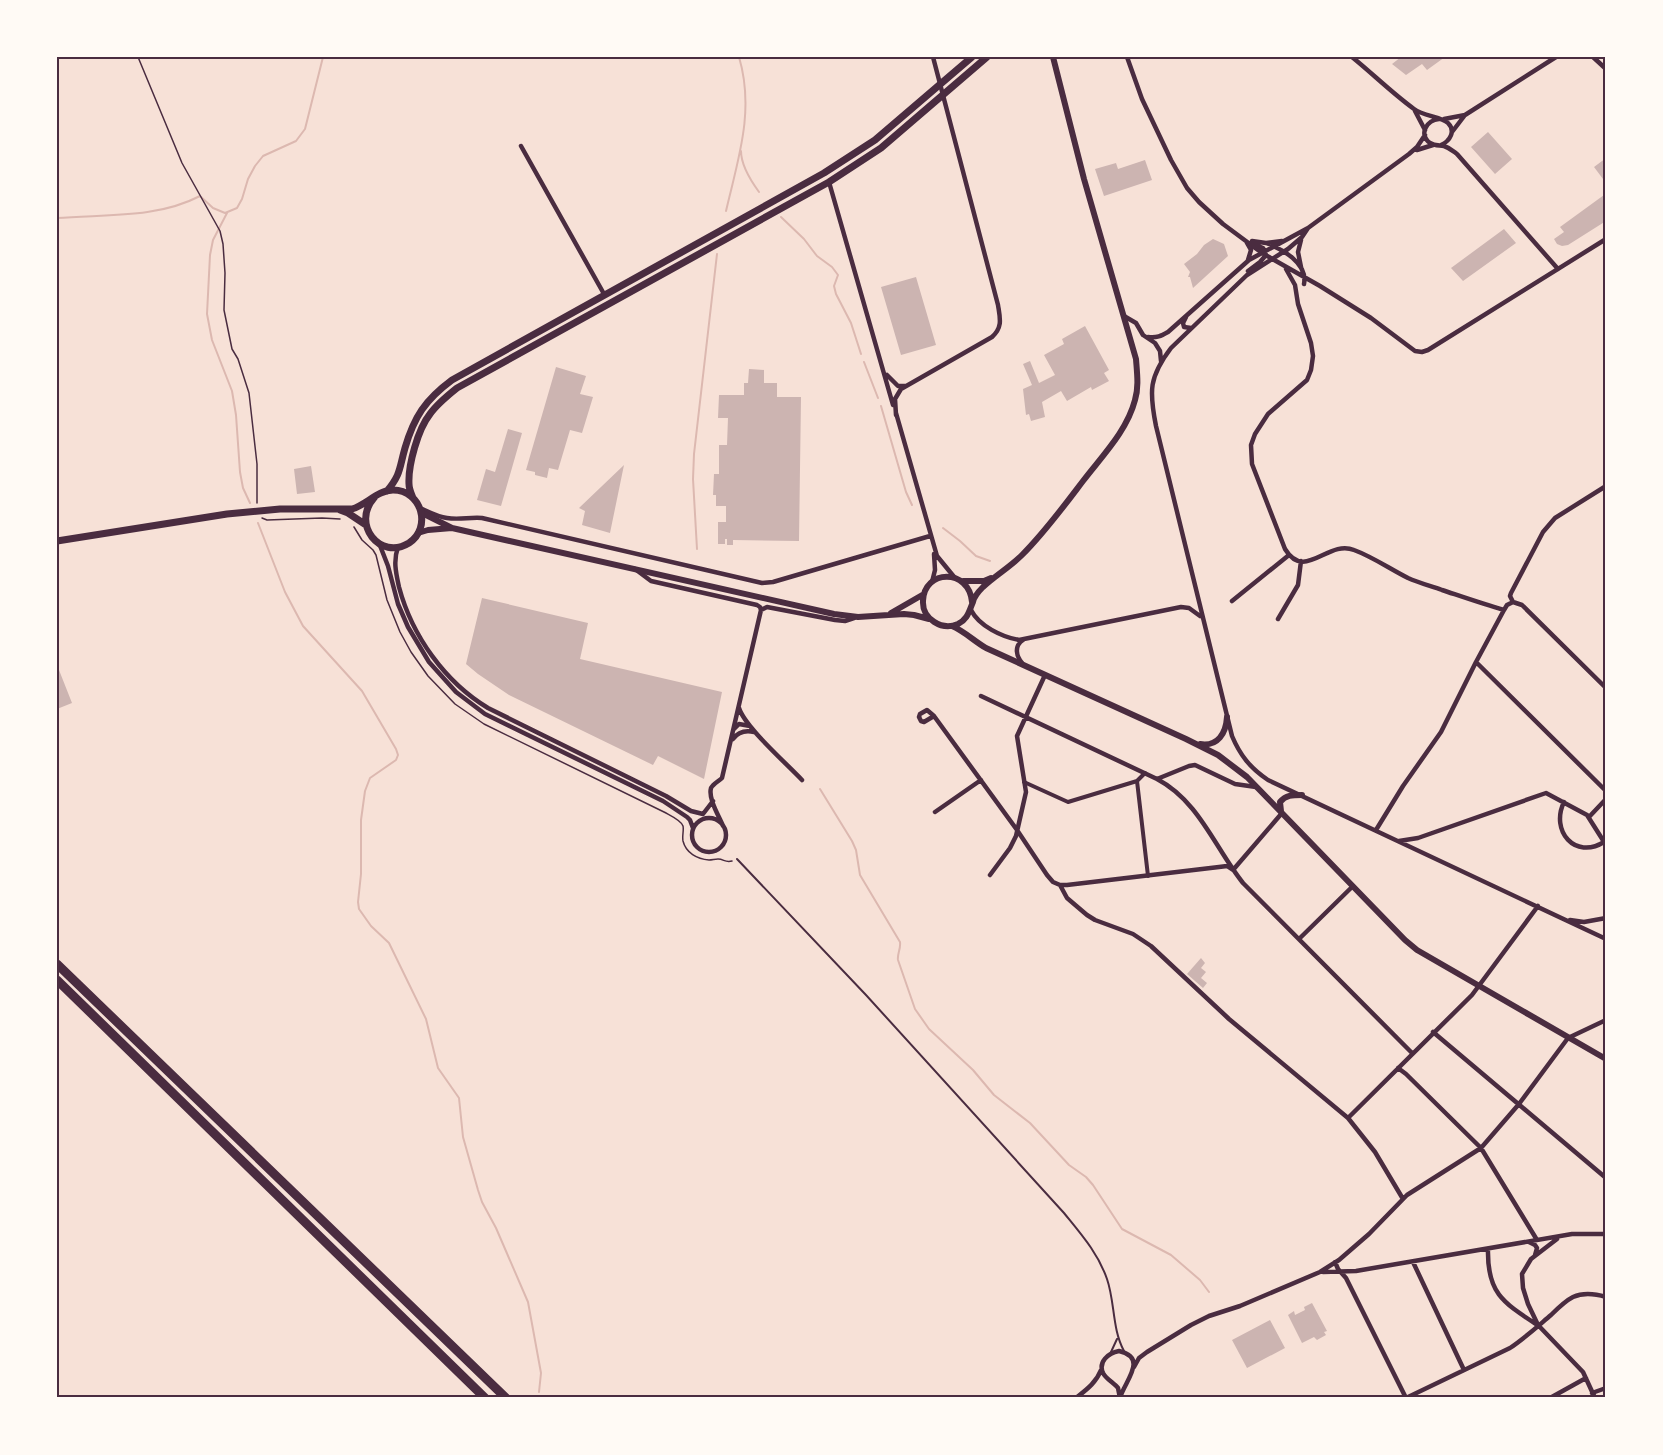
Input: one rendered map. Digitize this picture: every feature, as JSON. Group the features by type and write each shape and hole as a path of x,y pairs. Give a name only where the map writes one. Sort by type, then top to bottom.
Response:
{"highway":[{"path":"57,964 506,1398"},
{"path":"57,980 485,1398"},
{"path":"472,1365 511,1398"}],"main road":[{"path":"57,541 227,514 280,509 338,510 360,506 387,491 398,477 415,420 422,408 452,380 824,173 875,140 972,57"},
{"path":"374,498 366,511 366,525 370,535 388,547 409,542 418,533 422,524 421,510 409,490 408,483 413,453 429,414 447,396 457,388 829,182 881,148 987,57"},
{"path":"387,491 402,491 413,498"},
{"path":"338,510 348,513 366,525"}],"street":[{"path":"897,415 895,399 901,389 992,337 1001,325 998,305 933,57"},
{"path":"972,602 981,588 1007,568 1036,540 1095,466 1128,419 1136,398 1136,359 1084,179 1053,57"},
{"path":"1127,57 1142,99 1171,160 1187,188 1210,213 1246,241 1263,248 1272,260 1371,318 1411,349 1422,352 1428,350 1606,239"},
{"path":"1352,57 1414,109 1427,116 1441,119 1450,126 1457,154 1558,269"},
{"path":"1148,337 1155,338 1163,335 1247,262 1308,228 1409,154 1417,147 1430,122 1464,115 1556,57"},
{"path":"1593,57 1606,69"},
{"path":"1414,109 1428,141 1433,145"},
{"path":"1441,145 1448,141 1464,115"},
{"path":"1409,154 1433,145 1441,145 1457,154"},
{"path":"521,146 604,294"},
{"path":"829,182 897,415 935,558 932,582 924,593 889,615"},
{"path":"1308,228 1302,237 1285,251 1237,284 1191,328 1161,361 1153,381 1151,402 1202,618 1237,748 1250,766 1268,780 1606,939"},
{"path":"1239,236 1285,251 1302,269"},
{"path":"1266,243 1293,237"},
{"path":"1302,237 1298,252 1305,281"},
{"path":"1246,241 1251,250 1247,262"},
{"path":"1237,284 1248,270 1260,262 1265,252 1276,249 1285,251"},
{"path":"1266,263 1282,265 1292,279 1313,349 1311,370 1307,380 1268,414 1254,434 1251,445 1252,464 1289,555 1293,559 1313,561 1339,547 1346,547 1410,579 1504,610"},
{"path":"1297,297 1305,281"},
{"path":"1187,315 1183,323 1184,327 1191,328"},
{"path":"1124,316 1136,323 1141,332 1155,343 1160,351 1161,361"},
{"path":"883,369 898,386 906,386"},
{"path":"1512,602 1510,596 1543,532 1555,518 1606,486"},
{"path":"421,510 448,519 482,518 762,583 930,536"},
{"path":"421,510 452,528 795,606 858,617 914,615 930,619 940,625 952,626 976,642 1218,755 1257,787 1417,950 1606,1059"},
{"path":"418,533 452,528"},
{"path":"930,536 937,556 969,588 971,610 965,619 952,626"},
{"path":"379,543 398,604 414,640 429,662 456,692 485,714 663,801 687,817 693,828"},
{"path":"398,546 395,554 396,573 413,624 434,659 468,695 488,708 666,796 695,813 703,814"},
{"path":"1232,601 1289,555"},
{"path":"1278,619 1298,585 1301,561"},
{"path":"635,569 651,580 757,605 761,610"},
{"path":"932,582 943,577 984,581 995,577"},
{"path":"924,593 923,607 930,619"},
{"path":"1376,830 1403,786 1441,732 1507,605 1516,602 1522,605 1606,688"},
{"path":"712,801 693,828 691,835 694,844 708,852 718,849 725,841 726,833 712,801 711,789 722,778 761,610 767,606 844,621 858,617"},
{"path":"971,610 974,617 984,625 1014,639 1025,639 1181,607 1195,611 1202,618"},
{"path":"1025,639 1020,642 1017,657 1026,666"},
{"path":"1476,662 1606,791"},
{"path":"990,875 1016,836 1026,795 1017,736 1045,675"},
{"path":"981,696 1145,773 1178,792 1213,836 1243,883 1413,1053"},
{"path":"738,708 754,730 802,780"},
{"path":"934,716 1053,882 1067,885 1220,867 1233,870"},
{"path":"1194,743 1204,745 1216,742 1225,732 1227,717"},
{"path":"734,729 740,724 754,730"},
{"path":"730,744 739,733 754,730"},
{"path":"1157,779 1196,765 1235,784 1257,787"},
{"path":"1024,782 1066,801 1137,781 1145,773"},
{"path":"935,812 981,780"},
{"path":"1137,781 1148,876"},
{"path":"1399,841 1418,838 1546,793 1564,802 1589,817 1605,843 1587,849 1570,841 1560,825 1559,816 1564,802"},
{"path":"1282,813 1280,802 1283,799 1288,795 1302,795"},
{"path":"1589,817 1606,799"},
{"path":"1233,870 1282,813"},
{"path":"698,822 706,817 715,819 723,826"},
{"path":"1060,885 1067,898 1087,915 1133,934 1151,946 1229,1019 1348,1118 1375,1152 1403,1198"},
{"path":"1299,939 1353,886"},
{"path":"1348,1118 1472,995 1538,906"},
{"path":"1560,917 1579,922 1606,918"},
{"path":"1091,1386 1110,1381 1122,1383 1131,1376 1139,1358 1209,1316 1240,1306 1320,1272 1335,1262 1369,1234 1403,1198 1481,1148 1519,1104 1568,1038 1606,1020"},
{"path":"1433,1032 1606,1178"},
{"path":"1398,1068 1481,1148 1537,1240"},
{"path":"1320,1272 1342,1273 1572,1234 1606,1234"},
{"path":"1538,1325 1528,1304 1522,1274 1535,1256 1560,1237"},
{"path":"1529,1242 1537,1248 1535,1256"},
{"path":"1488,1249 1488,1268 1497,1292 1509,1305 1538,1325 1583,1372 1594,1395 1606,1388"},
{"path":"1335,1262 1406,1398 1510,1348 1572,1297 1581,1294 1606,1297"},
{"path":"1413,1262 1464,1370"},
{"path":"1076,1398 1098,1378 1106,1357 1110,1353 1147,1352"},
{"path":"1127,1354 1134,1367"},
{"path":"1102,1367 1103,1373 1118,1388 1120,1398"},
{"path":"1550,1398 1586,1378"},
{"path":"1120,1398 1127,1380"}],"lane":[{"path":"737,859 866,995 1064,1213 1098,1258 1107,1280 1117,1339 1127,1354"},
{"path":"1110,1353 1117,1339"}],"path":[{"path":"138,57 182,163 220,231 225,273 224,310 231,349 238,359 249,393 257,464 257,511"},
{"path":"269,519 345,520"},
{"path":"351,522 362,540 376,555 387,600 403,639 428,676 455,704 484,724 672,817 683,826 685,845 694,856 711,861 718,859 727,863 737,859"}],"building":[{"path":"1401,57 1445,57 1427,70 1422,64 1406,75 1392,64"},
{"path":"1488,132 1512,159 1495,174 1471,147"},
{"path":"1606,158 1606,183 1594,167"},
{"path":"1145,160 1152,180 1104,196 1095,169 1116,163 1118,169"},
{"path":"1604,195 1606,221 1568,245 1557,244 1554,239 1564,232 1560,227"},
{"path":"1504,229 1516,243 1463,281 1451,268"},
{"path":"1213,239 1224,244 1228,256 1193,288 1190,277 1188,277 1190,272 1184,264"},
{"path":"916,277 936,345 901,355 881,287"},
{"path":"1085,326 1109,370 1104,373 1109,381 1092,390 1091,387 1067,401 1061,391 1042,402 1045,417 1031,421 1029,414 1026,415 1023,389 1032,385 1023,364 1030,361 1039,383 1055,375 1044,355 1064,344 1062,339"},
{"path":"556,367 586,376 580,394 593,397 582,433 570,430 558,470 549,468 547,478 526,470"},
{"path":"749,369 764,370 764,383 777,383 777,397 801,397 799,541 733,540 733,545 727,545 727,539 725,539 725,544 718,544 718,522 726,522 726,506 716,506 716,495 713,495 714,474 719,474 719,445 727,445 728,418 718,418 719,395 744,395 744,383 748,383"},
{"path":"508,429 522,433 501,506 477,500 486,469 495,472"},
{"path":"624,465 610,533 582,525 585,511 579,508"},
{"path":"311,466 315,492 297,494 294,469"},
{"path":"482,598 588,623 580,659 722,692 704,779 658,756 653,765 509,695 478,674 466,664"},
{"path":"59,670 72,703 57,709 57,671"},
{"path":"1201,958 1205,963 1201,968 1206,972 1201,978 1207,983 1203,988 1187,974"},
{"path":"1312,1303 1327,1331 1324,1332 1326,1335 1317,1340 1314,1337 1302,1343 1288,1315 1294,1311 1295,1315 1305,1310 1304,1307"},
{"path":"1270,1320 1285,1348 1247,1368 1232,1340"}],"waterway":[{"path":"57,218 148,212 166,209 200,196 213,208 225,213 237,208 248,179 263,156 296,141 305,129 323,57"},
{"path":"726,211 740,154 745,116 744,77 739,57"},
{"path":"741,151 745,167 759,192"},
{"path":"227,213 213,240 210,255 207,314 212,340 232,391 240,472 243,488 250,503"},
{"path":"781,217 838,275 834,286 836,294 851,323 861,354"},
{"path":"697,549 694,454 717,254"},
{"path":"864,362 878,398"},
{"path":"881,406 906,492 912,505"},
{"path":"258,523 285,592 303,626 362,691 398,755 396,760 370,778 365,791 361,820 359,909 371,926 389,943 426,1019 438,1068 459,1098 463,1137 482,1202 496,1228 528,1302 541,1373 539,1392"},
{"path":"943,528 976,556 990,561"},
{"path":"820,789 852,841 856,850 860,875 900,942 898,960 915,1009 929,1029 973,1070 994,1095 1030,1123 1069,1165 1086,1177 1122,1229 1171,1255 1200,1280 1209,1292"}]}
